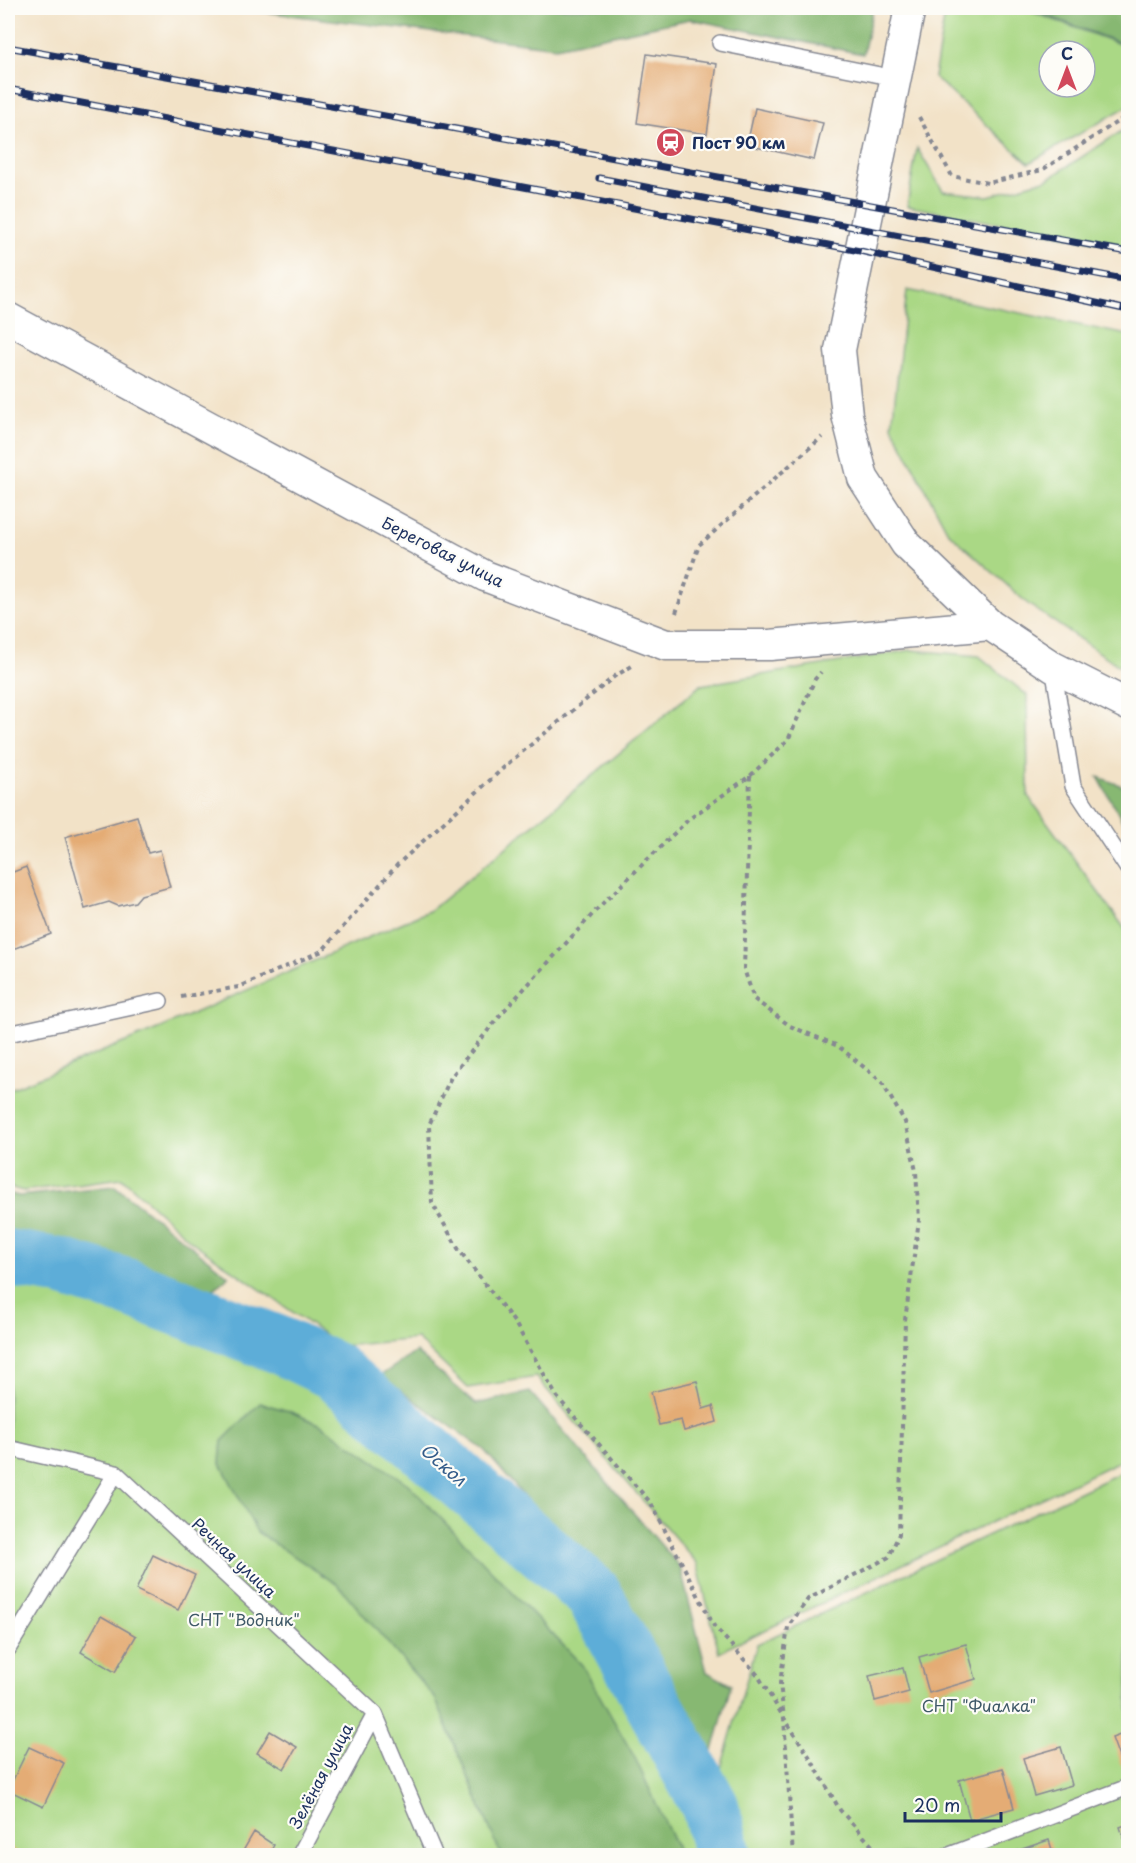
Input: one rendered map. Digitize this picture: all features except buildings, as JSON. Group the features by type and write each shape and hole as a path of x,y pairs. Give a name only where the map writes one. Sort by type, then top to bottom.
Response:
{"street":[{"path":"910,8 840,350 847,415 863,478 906,544 990,625 1053,667 1128,705"},
{"name":"Береговая улица","path":"8,318 485,576 666,645 770,645 990,625"}],"lane":[{"path":"720,43 895,78"},
{"path":"1053,667 1073,786 1128,869"},
{"path":"8,1034 159,1001"},
{"name":"Речная улица","path":"8,1448 116,1473 375,1714 435,1856"},
{"path":"8,1649 116,1473"},
{"name":"Зелёная улица","path":"299,1856 375,1714"},
{"path":"946,1856 1128,1787"}],"path":[{"path":"895,78 933,138 952,176 988,183 1042,170 1128,115"},
{"path":"159,1001 239,987 322,951 398,864 511,761 615,676 666,645 699,545 847,415"},
{"path":"854,636 815,679 788,740 750,776 689,819 601,905 501,1014 451,1077 429,1125 432,1203 459,1250 515,1323 557,1397 651,1503 714,1626 757,1674 840,1810 874,1848 885,1856"},
{"path":"750,776 744,969 754,999 790,1026 838,1046 881,1081 905,1122 916,1171 919,1220 905,1320 899,1534 889,1557 808,1599 788,1627 780,1683 793,1856"}],"green space":[{"path":"231,8 873,8 863,54 690,19 556,47"},
{"path":"946,8 1021,8 1128,47 1128,106 1029,163 934,77"},
{"path":"1026,8 1128,8 1128,46"},
{"path":"1128,127 1128,248 907,206 917,148 943,191 988,196 1048,179"},
{"path":"907,290 1128,335 1128,672 1028,604 948,532 892,426"},
{"path":"911,650 979,656 1027,695 1028,796 1128,933 1128,1457 719,1652 697,1563 536,1377 468,1388 417,1339 341,1346 191,1241 122,1178 23,1191 8,1187 8,1090 160,1028 431,910 701,685"},
{"path":"1098,777 1128,788 1128,831"},
{"path":"115,1186 229,1276 201,1300 158,1274 109,1254 57,1240 8,1231 8,1193 19,1196"},
{"name":"СНТ \"Водник\"","path":"8,1272 48,1278 117,1298 187,1322 324,1376 581,1601 693,1805 713,1855 8,1855"},
{"path":"416,1352 476,1404 530,1392 680,1567 707,1672 731,1685 708,1769 674,1702 623,1619 567,1546 484,1450 380,1376"},
{"path":"260,1403 289,1411 321,1425 408,1484 582,1665 635,1758 680,1855 501,1855 435,1698 338,1585 257,1532 220,1462 222,1441"},
{"name":"СНТ \"Фиалка\"","path":"1128,1469 1128,1855 723,1855 710,1806 757,1644"}],"waterway":[{"name":"Оскол","path":"8,1258 57,1266 126,1287 277,1344 334,1371 593,1594 710,1806 723,1856"}],"railway":[{"path":"8,47 1128,252"},
{"path":"8,89 860,251 1128,310"},
{"path":"599,178 1128,280"}],"place":[{"name":"Пост 90 км","path":"671,143"}]}
